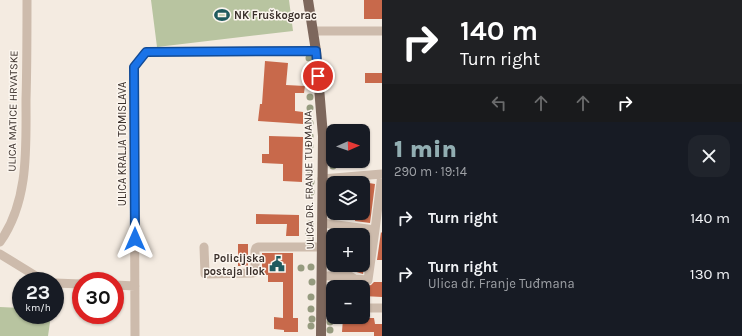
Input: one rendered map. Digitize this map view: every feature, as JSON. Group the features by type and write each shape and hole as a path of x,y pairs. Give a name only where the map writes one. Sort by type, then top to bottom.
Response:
{"main road":[{"name":"ULICA DR. FRANJE TUĐMANA","path":"308,0 314,31 322,136 321,336"}],"street":[{"name":"ULICA MATICE HRVATSKE","path":"0,242 13,217 20,197 26,167 27,0"},
{"path":"314,31 382,31"},
{"name":"ULICA KRALJA TOMISLAVA","path":"135,336 134,67 146,52 316,51"},
{"path":"322,179 382,174 368,280 355,279 350,276 322,276"},
{"path":"322,223 375,230"},
{"path":"204,247 205,274 220,274 255,272 255,250 258,247 322,247"},
{"path":"0,254 29,272"},
{"path":"124,285 135,286"},
{"path":"370,308 382,308"}],"green space":[{"name":"NK Fruškogorac","path":"151,0 289,0 293,31 157,47"},
{"path":"0,307 12,308 12,324 50,324 48,336 0,336"}],"building":[{"path":"364,0 382,0 382,19 364,19"},
{"path":"265,61 288,63 286,85 305,86 304,93 295,93 295,111 303,112 303,124 258,121 260,104 262,104"},
{"path":"365,73 382,73 382,83 365,83"},
{"path":"269,136 303,137 302,182 283,181 283,164 262,163 262,154 269,154"},
{"path":"370,183 375,184 370,223 355,221 370,220"},
{"path":"256,214 299,215 299,236 286,236 287,224 256,224"},
{"path":"381,232 382,260 377,260"},
{"path":"238,244 248,244 248,266 238,266"},
{"path":"262,253 293,253 293,318 298,318 298,332 284,332 284,330 274,329 274,317 283,318 283,282 268,282 268,275 262,275"},
{"path":"374,282 382,282 382,297 370,296 370,285"},
{"path":"370,318 374,318 375,324 382,324 382,336 374,336 374,332 342,332 343,324 370,324"}],"place":[{"name":"NK Fruškogorac","path":"222,15"},
{"name":"Policijska postaja Ilok","path":"277,264"}],"route":[{"path":"135,239 134,67 146,52 316,51 318,76"}]}
